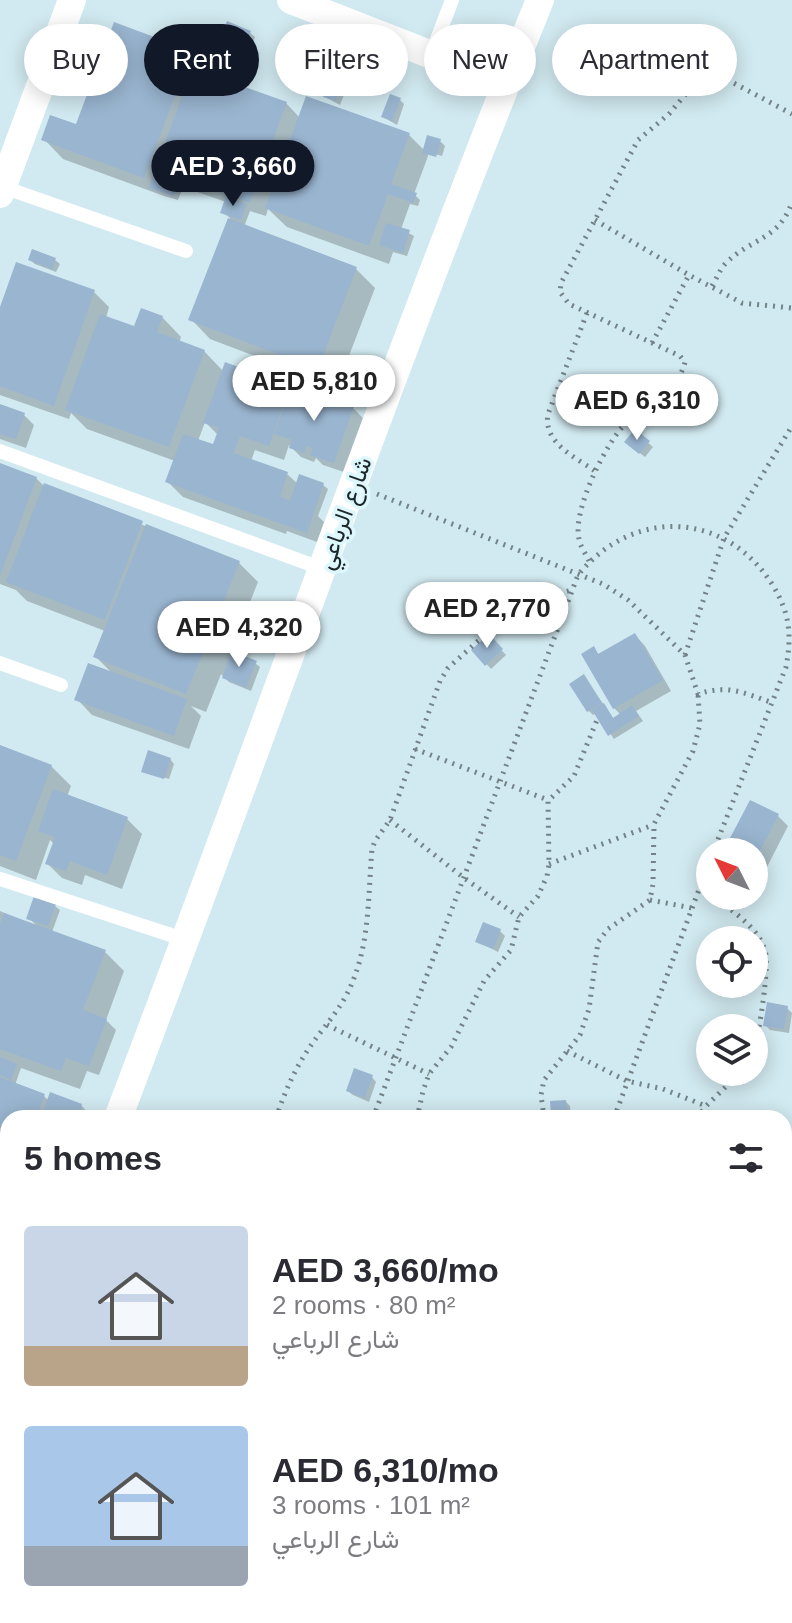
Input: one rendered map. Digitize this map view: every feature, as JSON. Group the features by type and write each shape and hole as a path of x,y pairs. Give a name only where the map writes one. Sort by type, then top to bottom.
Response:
{"street":[{"path":"1,190 72,0"},
{"path":"291,0 424,52"},
{"name":"شارع الرباعي","path":"530,24 540,0"},
{"name":"شارع الرباعي","path":"121,1110 501,96"}],"lane":[{"path":"443,24 452,0"},
{"path":"1,190 186,251"},
{"path":"0,451 323,569"},
{"path":"0,663 61,685"},
{"path":"0,879 186,940"}],"path":[{"path":"589,561 578,538 579,513 595,471 628,420 657,410 663,404 685,362 680,356 569,304 560,292 561,283 638,140 669,114 704,72 711,71 792,114"},
{"path":"712,286 723,266 735,255 773,232 784,221 792,202"},
{"path":"595,220 742,303 792,308"},
{"path":"652,343 689,275"},
{"path":"587,313 546,425 551,438 595,471"},
{"path":"685,655 724,538 792,426"},
{"path":"354,485 603,584 628,600 685,655 698,694 700,724 693,751 654,824 650,900 608,929 598,942 589,1009 580,1035 544,1080 541,1095 543,1110"},
{"path":"376,1110 578,575 589,561 609,545 657,528 691,528 739,546 764,572 779,595 792,635 786,667 773,703 719,838"},
{"path":"278,1110 304,1055 344,1000 356,971 366,939 372,849 390,820 440,681 462,654 506,621 551,596 572,590"},
{"path":"698,694 728,688 773,703"},
{"path":"419,1110 429,1074 451,1047 468,1007 484,981 511,950 519,917 538,896 549,864 548,801 574,776 597,720"},
{"path":"415,749 548,801"},
{"path":"390,820 519,917"},
{"path":"549,864 654,824"},
{"path":"617,1110 696,898"},
{"path":"650,900 693,908"},
{"path":"730,910 750,925 766,951 761,1014"},
{"path":"327,1025 429,1074"},
{"path":"567,1051 627,1081 663,1089 706,1106"},
{"path":"703,1110 727,1086"}],"building":[{"path":"128,27 144,33 144,96 175,96 144,178 41,140 50,115 76,124 86,96 128,96"},
{"path":"259,92 287,102 250,203 180,177 174,196 149,188 182,96 259,96"},
{"path":"306,96 410,133 391,184 417,193 413,203 388,194 369,246 265,208"},
{"path":"323,96 338,96 336,101"},
{"path":"389,96 401,98 392,121 381,117"},
{"path":"427,135 441,139 436,157 422,153"},
{"path":"226,196 247,204 241,220 220,213"},
{"path":"228,218 357,267 318,369 188,320"},
{"path":"386,223 410,230 403,253 379,245"},
{"path":"32,249 56,258 52,269 28,260"},
{"path":"16,262 95,290 54,406 0,386 0,307"},
{"path":"141,308 163,316 157,332 205,350 169,447 65,410 100,314 134,326"},
{"path":"225,362 290,386 269,446 240,436 234,453 288,472 280,497 290,501 299,474 324,483 307,533 165,482 183,434 213,444 219,428 203,423"},
{"path":"292,384 354,406 334,463 310,455 313,448 307,446 304,453 289,448 292,440 274,434"},
{"path":"0,404 25,413 16,439 0,434"},
{"path":"635,429 650,441 639,454 624,442"},
{"path":"0,463 37,477 0,576"},
{"path":"44,483 143,521 105,620 6,582"},
{"path":"146,524 240,561 186,694 93,657"},
{"path":"635,633 663,680 613,709 581,654 594,646 598,654"},
{"path":"489,634 503,649 485,666 471,650"},
{"path":"232,651 257,661 246,687 222,678"},
{"path":"88,663 187,699 174,736 74,700"},
{"path":"584,674 602,703 587,712 569,684"},
{"path":"604,703 613,718 632,705 639,716 608,736 592,710"},
{"path":"0,745 52,765 16,861 0,855"},
{"path":"148,750 171,758 164,779 141,772"},
{"path":"53,789 128,817 107,875 70,861 66,871 45,864 55,837 38,831"},
{"path":"750,800 779,814 766,838 730,838"},
{"path":"34,896 56,904 48,926 26,919"},
{"path":"4,913 106,950 83,1010 107,1019 89,1066 66,1058 61,1071 0,1049 0,924"},
{"path":"483,922 501,929 493,949 475,942"},
{"path":"767,1002 788,1006 784,1029 768,1027 768,1014 765,1014"},
{"path":"0,1057 17,1064 11,1080 0,1075"},
{"path":"354,1068 373,1075 365,1098 346,1091"},
{"path":"0,1077 45,1094 39,1110 0,1110"},
{"path":"50,1092 82,1104 80,1110 44,1110"},
{"path":"566,1100 567,1110 551,1110 550,1101"}]}
